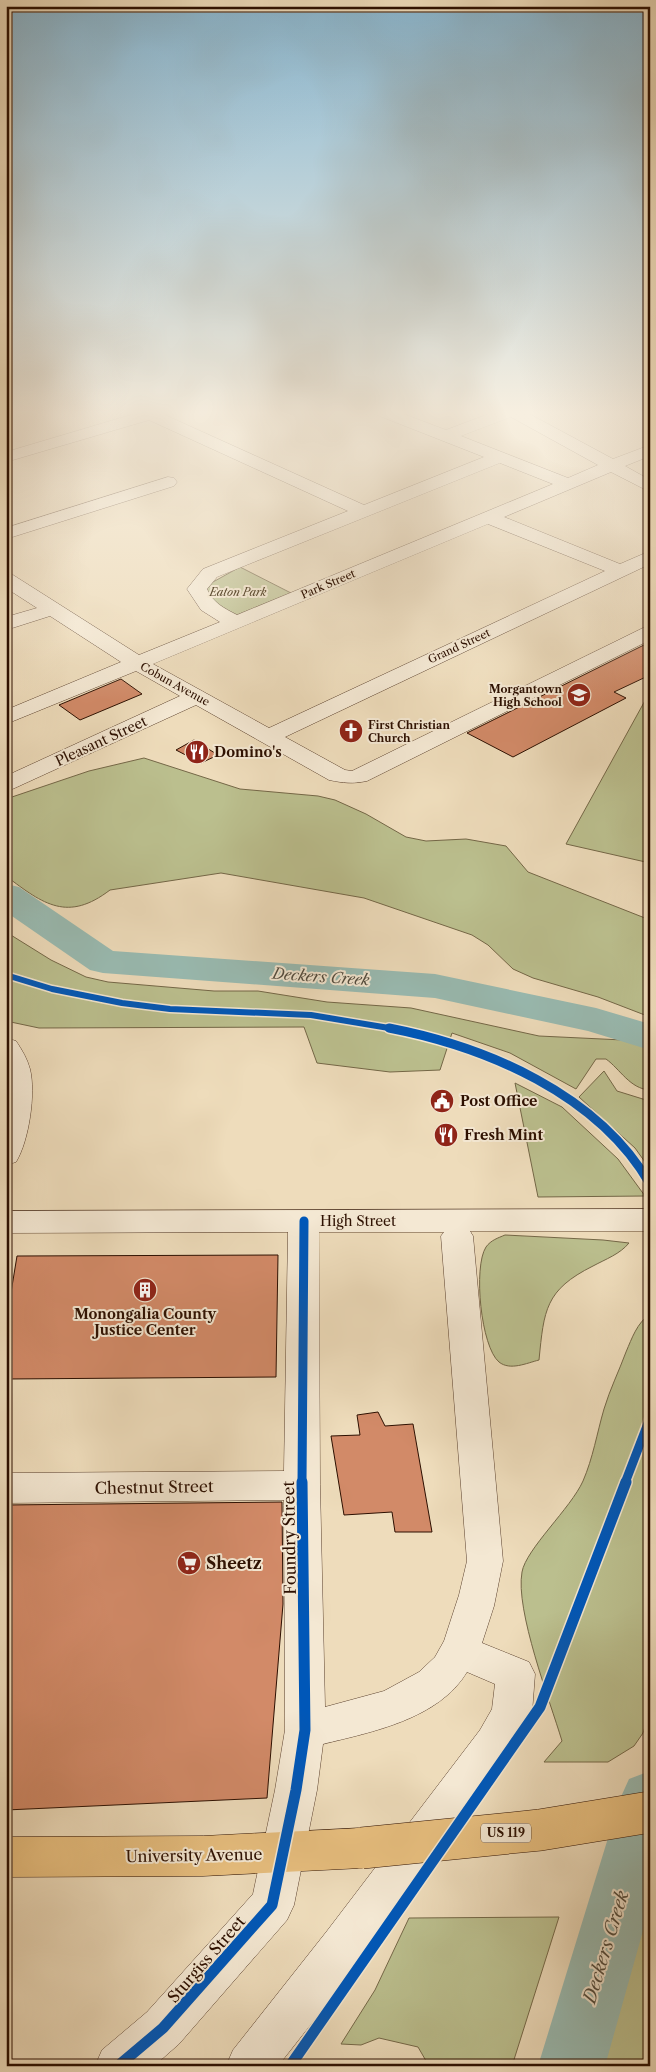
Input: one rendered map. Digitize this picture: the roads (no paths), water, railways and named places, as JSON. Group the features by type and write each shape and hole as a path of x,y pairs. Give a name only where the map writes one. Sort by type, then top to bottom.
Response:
{"main road":[{"name":"University Avenue","path":"6,1857 204,1856 362,1848 540,1830 650,1812"}],"street":[{"path":"6,534 91,507"},
{"path":"352,507 362,511"},
{"path":"237,623 210,608 200,598 197,589 210,573 373,507"},
{"name":"Park Street","path":"6,718 516,507"},
{"path":"489,518 621,571"},
{"name":"Grand Street","path":"269,736 650,557"},
{"name":"Cobun Avenue","path":"6,578 138,664 337,775 350,778 376,768 650,632"},
{"path":"6,624 53,608"},
{"name":"Pleasant Street","path":"6,785 196,697"},
{"path":"6,1047 14,1058 17,1089 15,1117 6,1155"},
{"name":"High Street","path":"6,1222 650,1220"},
{"name":"Foundry Street","path":"282,1852 296,1790 306,1730 302,1485 304,1221"},
{"path":"306,1730 365,1716 406,1700 438,1680 459,1651 476,1605 485,1561 457,1236"},
{"name":"Chestnut Street","path":"6,1488 302,1485"},
{"path":"249,2066 343,1947 480,1764 512,1713 515,1674 459,1651"},
{"name":"Sturgiss Street","path":"118,2066 163,2028 272,1905 282,1852"}],"waterway":[{"name":"Deckers Creek","path":"6,895 103,962 435,986 596,1020 650,1037"},
{"name":"Deckers Creek","path":"571,2066 650,1799"}],"place":[{"name":"Morgantown High School","path":"579,695"},
{"name":"First Christian Church","path":"351,731"},
{"name":"Domino's","path":"197,752"},
{"name":"Post Office","path":"442,1101"},
{"name":"Fresh Mint","path":"446,1135"},
{"name":"Monongalia County Justice Center","path":"145,1290"},
{"name":"Sheetz","path":"189,1563"}],"park label":[{"name":"Eaton Park","path":"238,592"}]}
